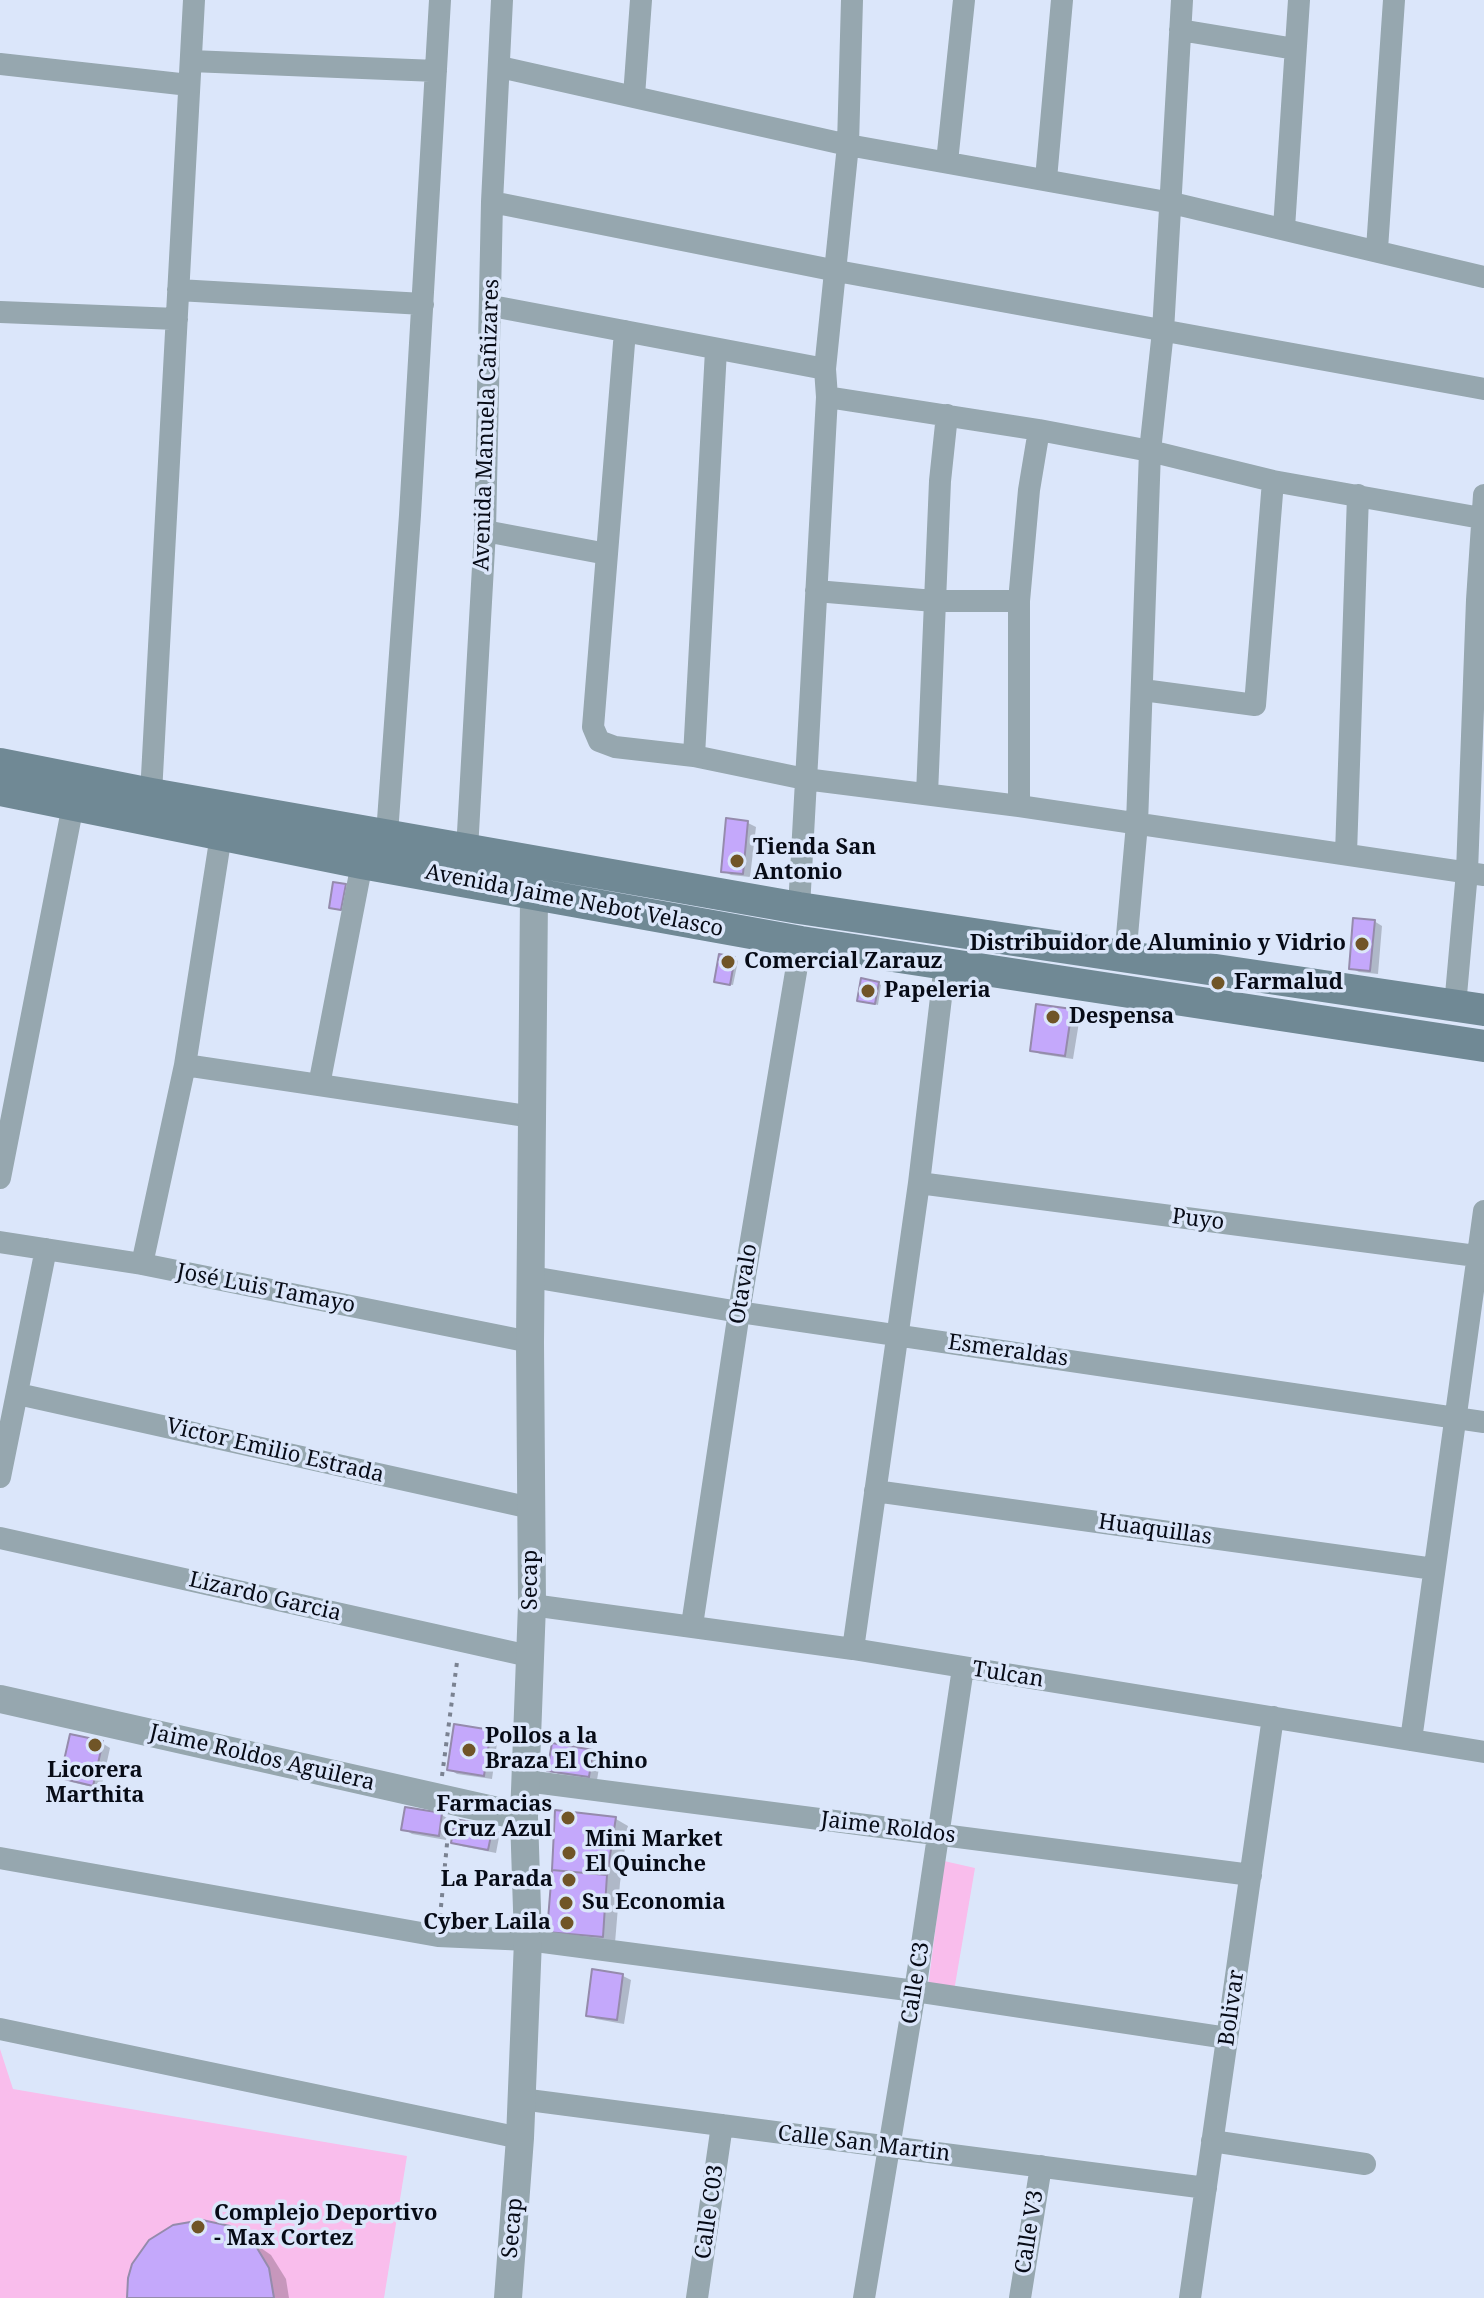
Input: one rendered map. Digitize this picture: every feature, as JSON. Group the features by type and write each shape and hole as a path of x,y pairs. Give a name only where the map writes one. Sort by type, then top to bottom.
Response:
{"main road":[{"name":"Avenida Jaime Nebot Velasco","path":"0,764 406,849 534,895 801,942 1484,1046"},
{"name":"Avenida Jaime Nebot Velasco","path":"0,790 362,863 406,849 467,850 799,908 1470,1008"}],"street":[{"path":"151,794 194,0"},
{"path":"406,849 423,304 440,0"},
{"name":"Avenida Manuela Cañizares","path":"467,850 485,531 492,202 502,0"},
{"path":"634,96 641,0"},
{"path":"799,908 827,397 825,369 848,145 852,0"},
{"path":"947,162 964,0"},
{"path":"1046,179 1062,0"},
{"path":"1125,958 1137,824 1150,451 1163,331 1182,0"},
{"path":"1284,228 1299,0"},
{"path":"1377,249 1394,0"},
{"path":"1180,30 1295,49"},
{"path":"191,61 436,71"},
{"path":"0,64 189,85"},
{"path":"500,67 848,145 1172,203 1377,249 1484,277"},
{"path":"492,202 837,271 1484,389"},
{"path":"178,290 423,304"},
{"path":"492,306 825,369"},
{"path":"0,312 177,319"},
{"path":"625,331 593,727 599,741 615,747 694,756 805,779 1019,806 1475,874"},
{"path":"694,756 716,350"},
{"path":"827,397 1039,430 1150,451 1273,481 1481,518"},
{"path":"927,794 940,481 947,415"},
{"path":"1019,806 1019,601 1029,490 1039,430"},
{"path":"1143,690 1255,705 1273,481"},
{"path":"1346,854 1358,495"},
{"path":"1470,1008 1484,495"},
{"path":"485,531 607,554"},
{"path":"816,591 934,601 1019,601"},
{"path":"0,1178 73,805"},
{"path":"142,1264 185,1065 221,835"},
{"name":"Secap","path":"508,2298 520,2138 528,1940 524,1817 532,1605 530,1342 534,895 541,862"},
{"path":"319,1085 362,863"},
{"name":"Otavalo","path":"692,1625 739,1312 801,942"},
{"path":"853,1649 899,1334 945,964"},
{"path":"185,1065 533,1117"},
{"name":"Puyo","path":"919,1183 1476,1256"},
{"path":"1411,1740 1484,1211"},
{"name":"José Luis Tamayo","path":"0,1242 142,1264 530,1342"},
{"path":"0,1477 11,1406 46,1249"},
{"name":"Esmeraldas","path":"532,1277 739,1312 1484,1422"},
{"name":"Victor Emilio Estrada","path":"11,1406 531,1508"},
{"name":"Huaquillas","path":"875,1491 1434,1569"},
{"name":"Lizardo Garcia","path":"0,1538 529,1656"},
{"name":"Tulcan","path":"532,1605 853,1649 1484,1752"},
{"name":"Calle C3","path":"864,2298 915,1991 963,1668"},
{"name":"Jaime Roldos Aguilera","path":"0,1699 524,1817"},
{"name":"Bolivar","path":"1190,2298 1273,1717"},
{"name":"Jaime Roldos","path":"526,1781 1251,1875"},
{"path":"0,1858 438,1936 528,1940 915,1991 1227,2038"},
{"path":"0,2029 520,2138"},
{"name":"Calle San Martin","path":"521,2099 1206,2188"},
{"name":"Calle C03","path":"697,2298 722,2125"},
{"path":"1212,2141 1365,2164"},
{"name":"Calle V3","path":"1020,2298 1041,2166"}],"path":[{"path":"438,1936 445,1800 459,1641"}],"shaded area":[{"path":"944,1861 975,1868 954,1991 928,1987"},
{"name":"Complejo Deportivo - Max Cortez","path":"0,2049 13,2089 407,2156 384,2298 0,2298"}],"building":[{"path":"726,818 748,821 743,874 721,872"},
{"path":"333,882 346,884 341,910 329,908"},
{"name":"Distribuidor de Aluminio y Vidrio","path":"1353,918 1375,920 1370,971 1349,969"},
{"path":"719,954 735,957 730,985 714,982"},
{"name":"Papeleria","path":"861,978 879,982 875,1004 857,1001"},
{"path":"1036,1004 1072,1009 1065,1056 1030,1051"},
{"name":"Pollos a la Braza El Chino","path":"454,1724 491,1730 484,1776 447,1770"},
{"path":"70,1734 103,1741 93,1786 60,1778"},
{"path":"552,1743 593,1750 589,1777 547,1771"},
{"path":"405,1807 442,1813 439,1836 401,1830"},
{"path":"555,1810 616,1817 607,1875 552,1870"},
{"path":"455,1819 493,1826 488,1850 451,1843"},
{"path":"552,1870 607,1875 603,1937 547,1932"},
{"path":"592,1969 623,1974 617,2020 586,2016"},
{"path":"202,2220 230,2226 254,2243 269,2268 274,2298 127,2298 132,2264 149,2240 173,2225"}],"place":[{"name":"Tienda San Antonio","path":"737,861"},
{"name":"Distribuidor de Aluminio y Vidrio","path":"1362,944"},
{"name":"Comercial Zarauz","path":"728,962"},
{"name":"Farmalud","path":"1218,983"},
{"name":"Papeleria","path":"868,991"},
{"name":"Despensa","path":"1053,1017"},
{"name":"Licorera Marthita","path":"95,1745"},
{"name":"Pollos a la Braza El Chino","path":"469,1750"},
{"name":"Farmacias Cruz Azul","path":"568,1818"},
{"name":"Mini Market El Quinche","path":"569,1853"},
{"name":"La Parada","path":"569,1880"},
{"name":"Su Economia","path":"566,1903"},
{"name":"Cyber Laila","path":"567,1923"},
{"name":"Complejo Deportivo - Max Cortez","path":"198,2227"}]}
